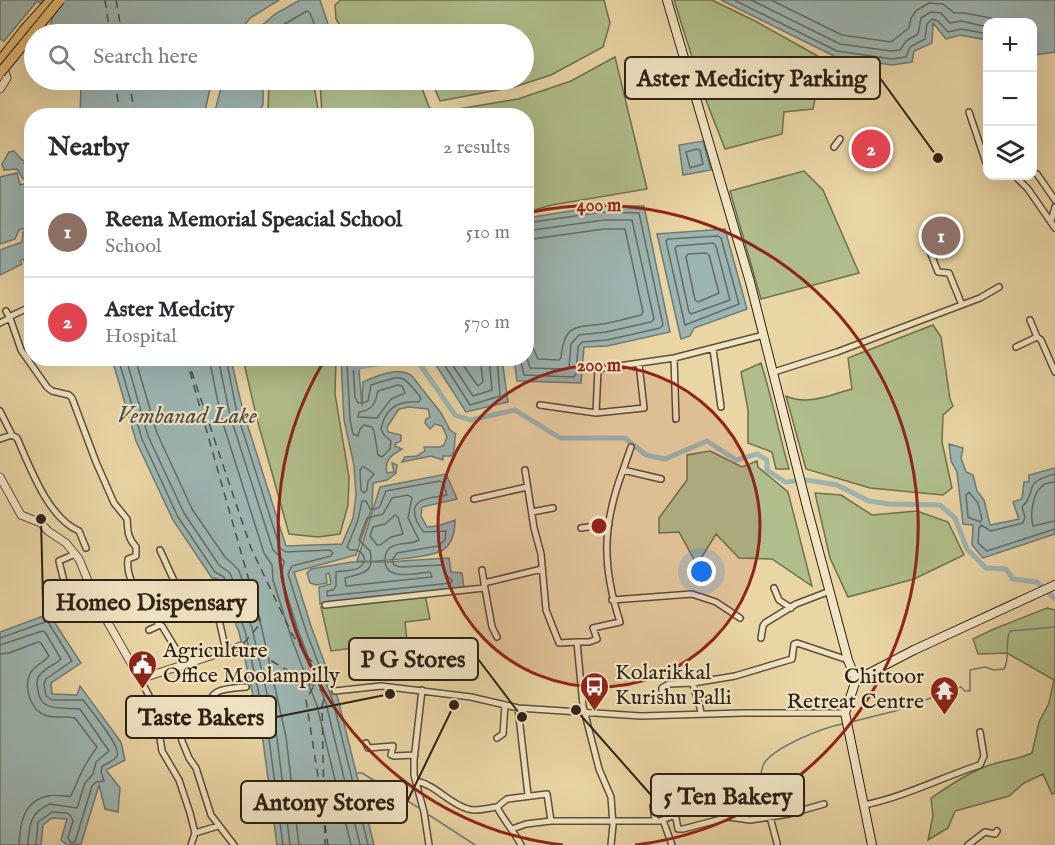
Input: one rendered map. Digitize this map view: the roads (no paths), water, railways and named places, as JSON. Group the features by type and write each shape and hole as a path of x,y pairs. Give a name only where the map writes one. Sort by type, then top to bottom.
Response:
{"highway":[{"path":"29,24 51,0"},
{"path":"40,24 60,0"},
{"path":"0,61 24,30"},
{"path":"0,71 24,43"}],"main road":[{"path":"667,0 764,335 808,511 848,660 856,680 844,713 872,845"},
{"path":"856,680 914,650 1055,585"}],"street":[{"path":"0,71 5,72 7,78 0,89"},
{"path":"969,112 983,152"},
{"path":"834,147 840,139"},
{"path":"1037,174 1055,200"},
{"path":"1019,180 1055,228"},
{"path":"1051,221 1055,207"},
{"path":"941,245 928,249 938,272 949,273 962,305"},
{"path":"774,372 837,352 962,305 999,287"},
{"path":"0,323 24,310"},
{"path":"6,311 24,354"},
{"path":"1030,320 1036,338 1041,340 1045,347 1055,372"},
{"path":"596,413 598,369 674,358 764,335"},
{"path":"1016,347 1036,338"},
{"path":"713,349 721,407"},
{"path":"674,358 676,418"},
{"path":"540,405 596,413 644,408 639,364"},
{"path":"32,366 47,387 72,398 114,503 127,519 126,531 136,547 136,556 128,560 127,569 140,599 162,626 185,664"},
{"path":"0,411 12,435 17,438 44,496 71,527 80,531 86,548"},
{"path":"0,439 12,435"},
{"path":"525,470 542,569 546,610 559,643 588,642 597,639 593,628 620,622 612,600 606,548 613,504 631,447"},
{"path":"623,470 661,479"},
{"path":"0,477 4,491 21,515 41,523 48,531 66,543 79,559 98,605 155,707 162,751 183,790 195,833 191,845"},
{"path":"474,498 527,486"},
{"path":"532,512 554,508"},
{"path":"581,528 609,524"},
{"path":"160,550 180,594 208,583 212,588 226,651"},
{"path":"75,554 59,561 66,594 76,615"},
{"path":"325,605 484,585 542,569"},
{"path":"482,570 492,627 497,637"},
{"path":"774,588 779,600 791,608"},
{"path":"761,638 765,623 808,598 830,591"},
{"path":"612,600 692,594 716,603 740,618"},
{"path":"149,630 159,625"},
{"path":"578,642 585,713 599,769 611,797 613,820 610,845"},
{"path":"665,700 662,688 669,684 693,683 735,676 792,659 794,644 797,643 848,660"},
{"path":"141,679 241,646"},
{"path":"693,683 694,692 700,701 701,714"},
{"path":"334,692 381,686 471,697 518,708 641,716 844,713"},
{"path":"150,698 165,706 175,708 205,704 216,692 246,687"},
{"path":"422,690 415,755 416,781 424,811 429,845"},
{"path":"497,738 504,734 505,705"},
{"path":"175,708 182,741 196,768 211,815 234,845"},
{"path":"518,708 528,795"},
{"path":"864,805 900,797 948,775 980,765 984,756 980,732"},
{"path":"366,743 368,748 393,746 391,755 394,756 415,755"},
{"path":"416,781 427,784 468,809 483,810 497,807 507,799 547,794 551,821"},
{"path":"512,829 526,824 551,821 663,820 672,816 676,818 678,829 683,829 729,817 750,820 789,814 824,804"},
{"path":"653,806 655,820"},
{"path":"497,807 521,845"},
{"path":"770,817 777,843"},
{"path":"663,820 672,845"},
{"path":"195,833 218,826"},
{"path":"968,845 985,832 995,834 997,831"}],"water":[{"path":"0,0 279,0 250,18 246,24 51,24 53,12 37,1 4,41 0,39"},
{"path":"300,0 320,0 328,24 264,24 275,14"},
{"path":"721,0 1055,0 1055,52 1037,55 1037,18 983,18 983,39 960,35 946,39 933,23 932,43 914,51 912,62 892,65 836,57"},
{"path":"81,90 210,90 206,108 80,108"},
{"path":"220,90 263,90 261,108 216,108"},
{"path":"703,141 711,170 683,175 679,145"},
{"path":"14,151 24,160 24,179 17,169 4,170 2,164 9,152"},
{"path":"17,173 20,185 24,184 24,229 19,230 15,239 0,244 0,177"},
{"path":"603,206 644,206 670,332 607,346 584,347 581,383 517,381 515,366 534,366 534,217"},
{"path":"725,229 747,309 694,328 690,336 681,339 657,234"},
{"path":"23,232 24,261 23,259 20,261 22,264 0,275 0,250 22,242"},
{"name":"Vembanad Lake","path":"114,366 233,366 243,411 286,546 342,544 353,518 356,495 354,465 344,420 341,366 359,366 362,406 363,382 388,373 407,373 412,376 441,413 450,430 456,434 454,451 451,456 443,456 443,460 431,456 402,462 405,457 417,456 425,451 424,447 444,445 447,437 442,426 435,424 430,429 425,423 430,417 428,409 409,407 399,409 387,427 388,432 401,435 401,441 395,446 402,449 392,456 387,465 387,473 394,472 392,463 397,465 396,473 387,480 373,483 372,507 356,555 294,572 338,699 374,845 277,845 263,741 239,632 218,579 212,578 173,520 136,441"},
{"path":"437,366 503,366 508,402 466,412"},
{"path":"949,444 963,448 961,458 966,472 973,475 977,491 984,500 990,525 1019,519 1013,502 1022,499 1024,482 1029,482 1029,475 1055,468 1055,534 983,558 972,545 973,525 963,524 957,472 951,461"},
{"path":"446,474 457,499 422,507 421,516 427,527 455,520 452,537 443,550 414,557 357,561 380,487"},
{"path":"449,558 451,572 462,573 464,589 320,604 319,587 331,584 329,573 326,574 327,583 316,585 310,583 307,573 311,569 352,562"},
{"path":"49,614 81,663 51,683 52,694 77,695 80,686 121,742 125,760 106,770 120,788 118,812 105,809 99,785 81,844 67,845 61,840 67,819 52,818 43,825 41,845 0,845 0,632"}],"waterway":[{"path":"354,368 366,366"},
{"path":"421,366 455,415 470,420 515,410 560,438 625,438 646,455 665,459 707,441 736,460 757,454 767,460 767,470 785,482 807,480 837,485 869,501 889,504 940,505 955,518 967,549 986,568 1006,569 1013,579 1037,582 1055,599"},
{"path":"851,722 895,711 961,687 965,691 970,691 970,670 985,667 994,670 1004,669 1010,631 1055,627"},
{"path":"760,781 764,764 779,750 823,729 842,724"},
{"path":"357,773 362,773 419,808"},
{"path":"429,815 475,845"}],"place":[{"name":"Aster Medcity","path":"871,149"},
{"name":"Aster Medicity Parking","path":"938,158"},
{"name":"Reena Memorial Speacial School","path":"941,236"},
{"name":"Homeo Dispensary","path":"41,519"},
{"name":"Agriculture Office Moolampilly","path":"142,690"},
{"name":"Taste Bakers","path":"390,694"},
{"name":"Antony Stores","path":"454,705"},
{"name":"5 Ten Bakery","path":"576,710"},
{"name":"Kolarikkal Kurishu Palli","path":"594,712"},
{"name":"Chittoor Retreat Centre","path":"945,716"},
{"name":"P G Stores","path":"522,717"}]}
